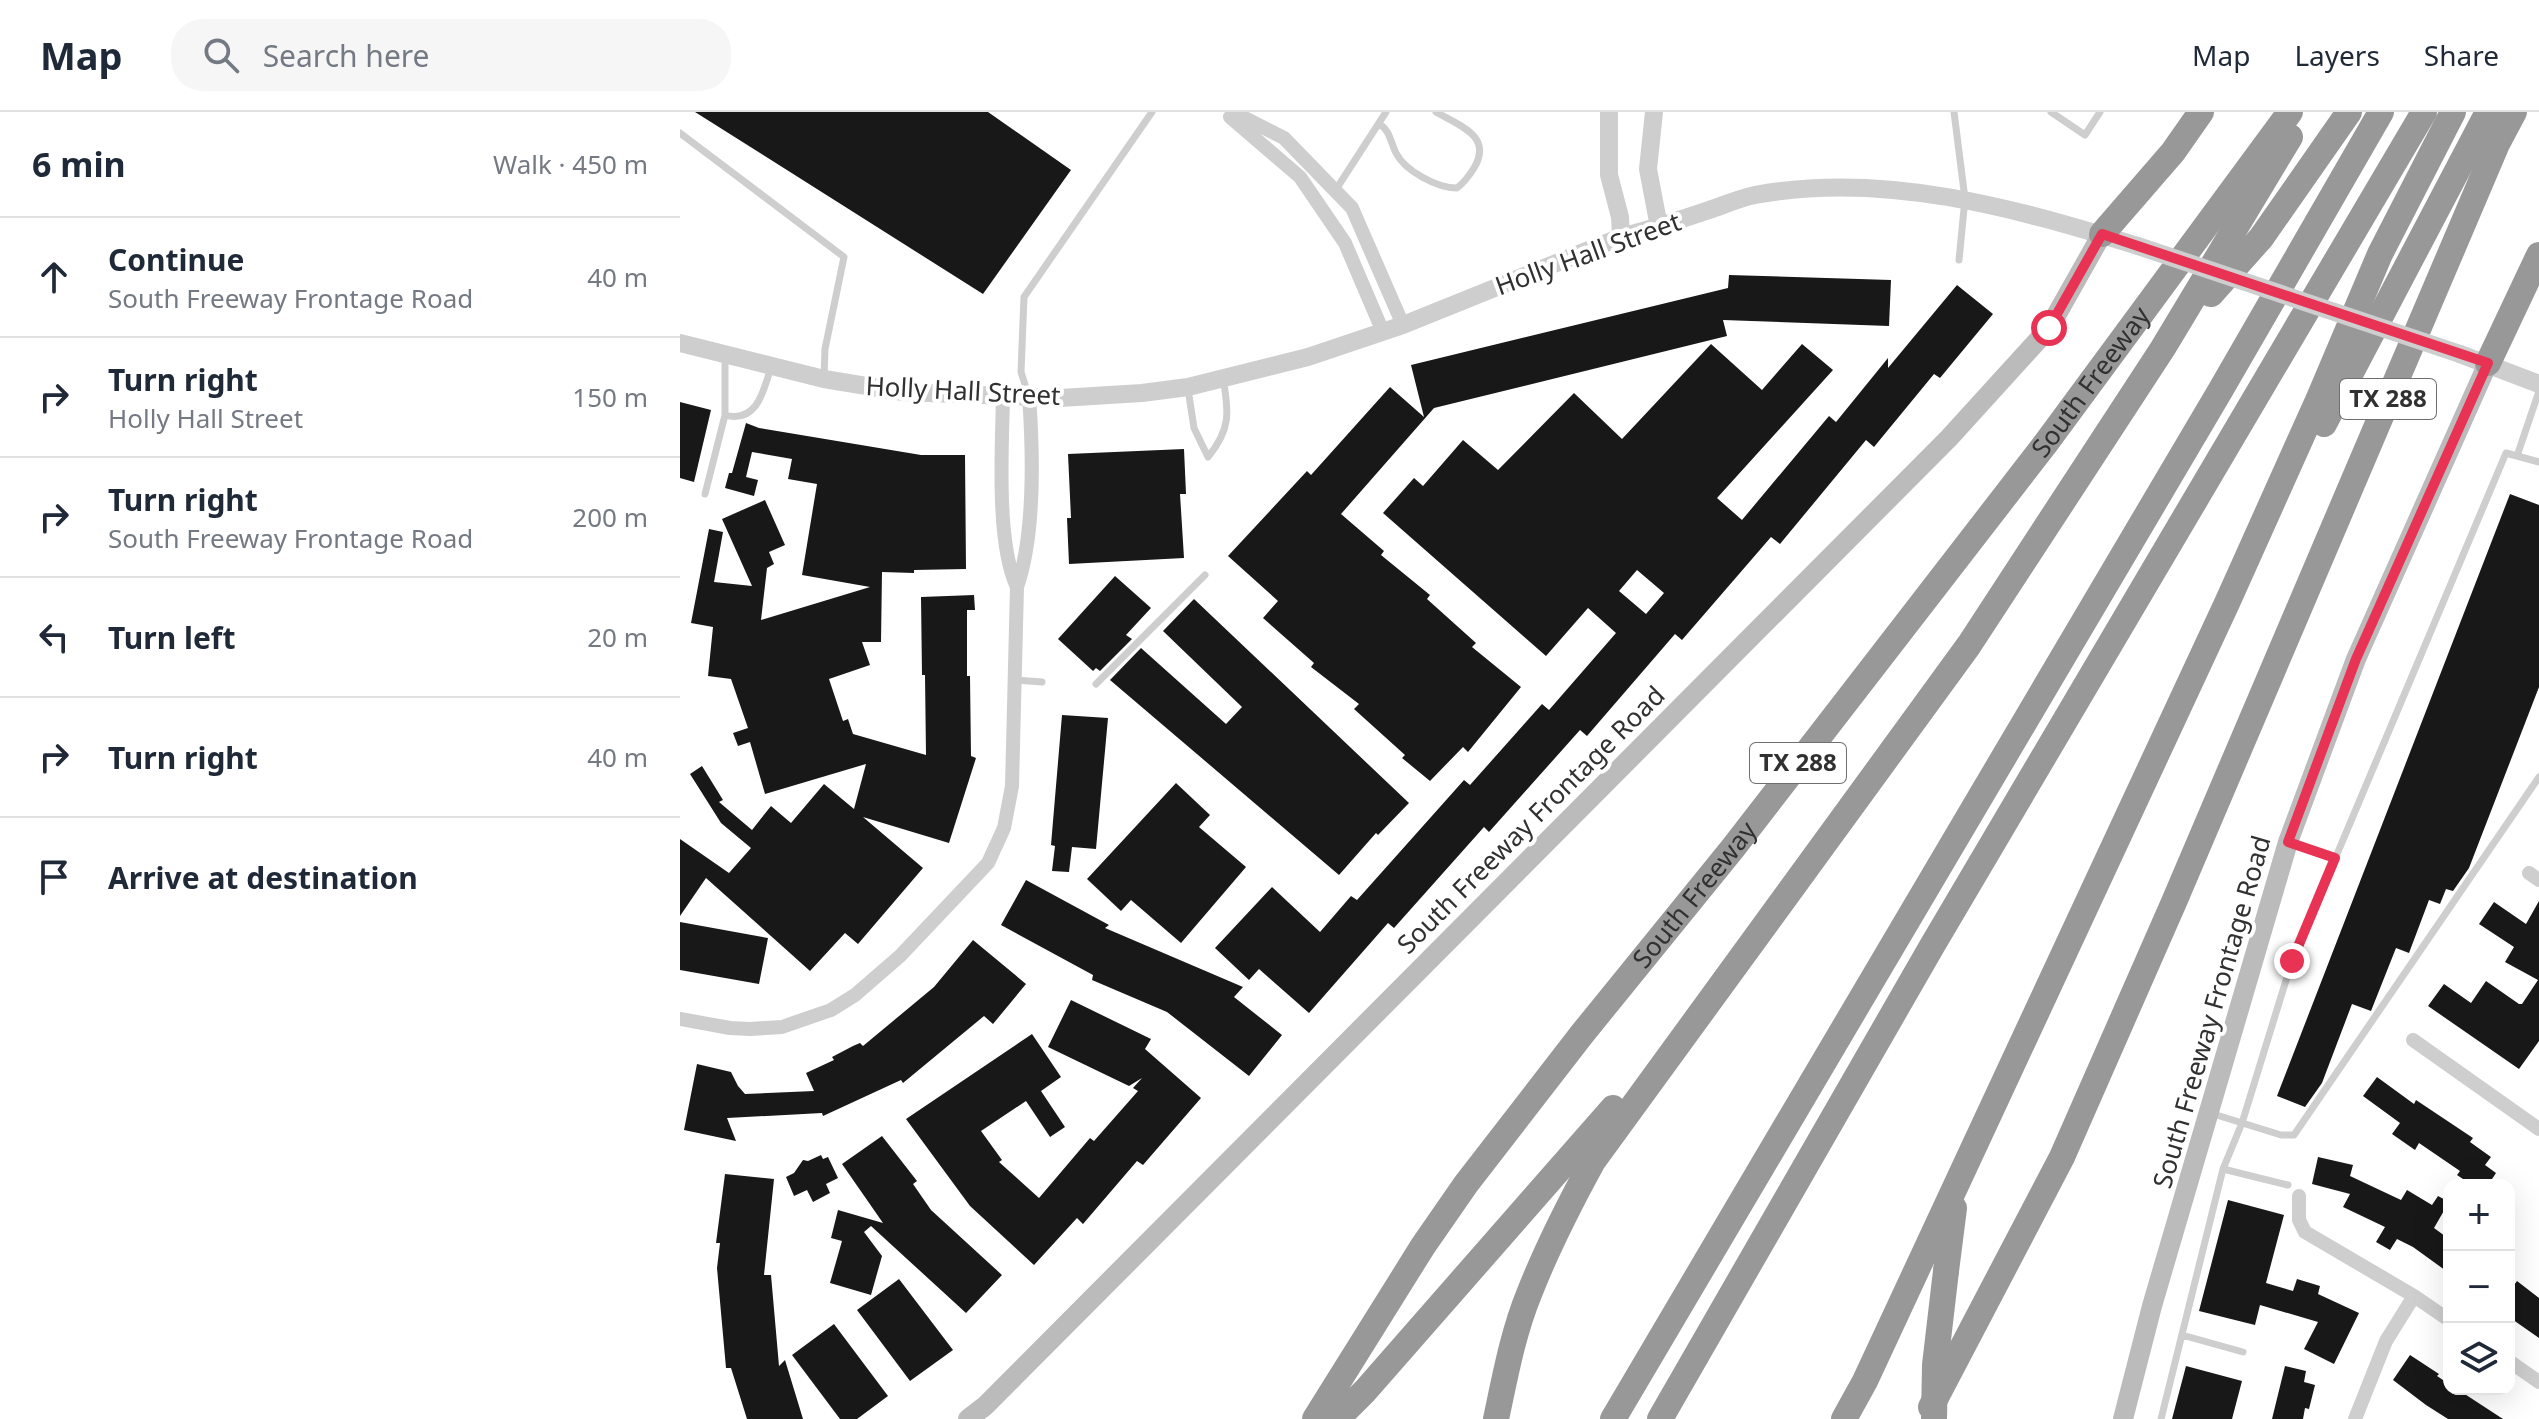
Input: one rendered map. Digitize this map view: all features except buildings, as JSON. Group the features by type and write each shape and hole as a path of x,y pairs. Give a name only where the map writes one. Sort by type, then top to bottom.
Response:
{"highway":[{"path":"2102,234 2173,152 2201,112"},
{"name":"South Freeway","path":"1315,1419 1423,1246 1466,1184 1582,1034 1733,848 2046,443 2290,112"},
{"path":"1496,1419 1506,1370 1528,1296 1593,1161 1969,645 2163,348 2305,112"},
{"path":"2163,348 2261,238 2349,112"},
{"path":"1613,1419 2205,417 2381,112"},
{"path":"1660,1419 1932,946 2424,112"},
{"path":"1844,1419 1865,1381 2227,603 2380,254 2453,112"},
{"path":"2227,603 2343,390 2488,112"},
{"name":"TX 288","path":"1925,1419 2062,1157 2491,159 2514,112"},
{"path":"2488,363 2539,255"},
{"path":"1337,1419 1365,1391 1720,985"},
{"path":"1934,1419 1935,1365 1957,1184"}],"main road":[{"name":"South Freeway Frontage Road","path":"968,1419 985,1406 1949,438 2049,328 2102,234"},
{"name":"South Freeway Frontage Road","path":"2123,1419 2152,1306 2288,842 2356,659 2488,363"}],"street":[{"path":"1224,112 1300,177 1345,243 1383,332"},
{"path":"1233,112 1284,138 1352,208 1403,325"},
{"path":"1609,112 1609,175 1620,217 1621,237"},
{"path":"1654,112 1648,169 1659,227"},
{"name":"Holly Hall Street","path":"680,343 824,379 903,392 1094,397 1188,387 1308,357 1383,332 1621,237 1754,195 1854,186 1965,199 2102,234 2488,363 2539,384"},
{"path":"680,1019 730,1028 782,1027 831,1010 855,995 900,956 988,863 1004,828 1012,786 1017,587 1028,527 1029,396"},
{"path":"1003,397 1004,513 1008,567 1017,587"},
{"path":"2413,1040 2539,1129"},
{"path":"2299,1196 2299,1220 2305,1232 2443,1316"},
{"path":"2355,1419 2386,1341 2414,1296"},
{"path":"2515,1365 2539,1382"}],"lane":[{"path":"1029,396 1021,372 1024,297 1152,112"},
{"path":"1335,191 1386,112"},
{"path":"1380,124 1388,130 1402,162 1430,181 1457,188 1466,181 1482,155 1481,145 1469,132 1436,112"},
{"path":"1954,112 1965,199 1959,260"},
{"path":"2051,112 2085,135 2100,112"},
{"path":"680,133 844,257 825,349 824,379"},
{"path":"705,494 725,415 725,354"},
{"path":"725,415 742,415 755,409 771,366"},
{"path":"1188,387 1194,428 1208,457 1221,441 1227,424 1228,406 1223,378"},
{"path":"2517,456 2539,391"},
{"path":"2161,1419 2223,1169 2242,1123 2292,961 2506,453 2539,462"},
{"path":"1096,684 1205,575"},
{"path":"1016,680 1042,682"},
{"path":"2210,1113 2281,1135 2294,1135 2539,777"},
{"path":"2288,842 2335,858"},
{"path":"2223,1169 2288,1185"},
{"path":"2182,1335 2243,1352"}],"route":[{"path":"2049,328 2102,234 2488,363 2356,659 2288,842 2335,858 2292,961"}]}
